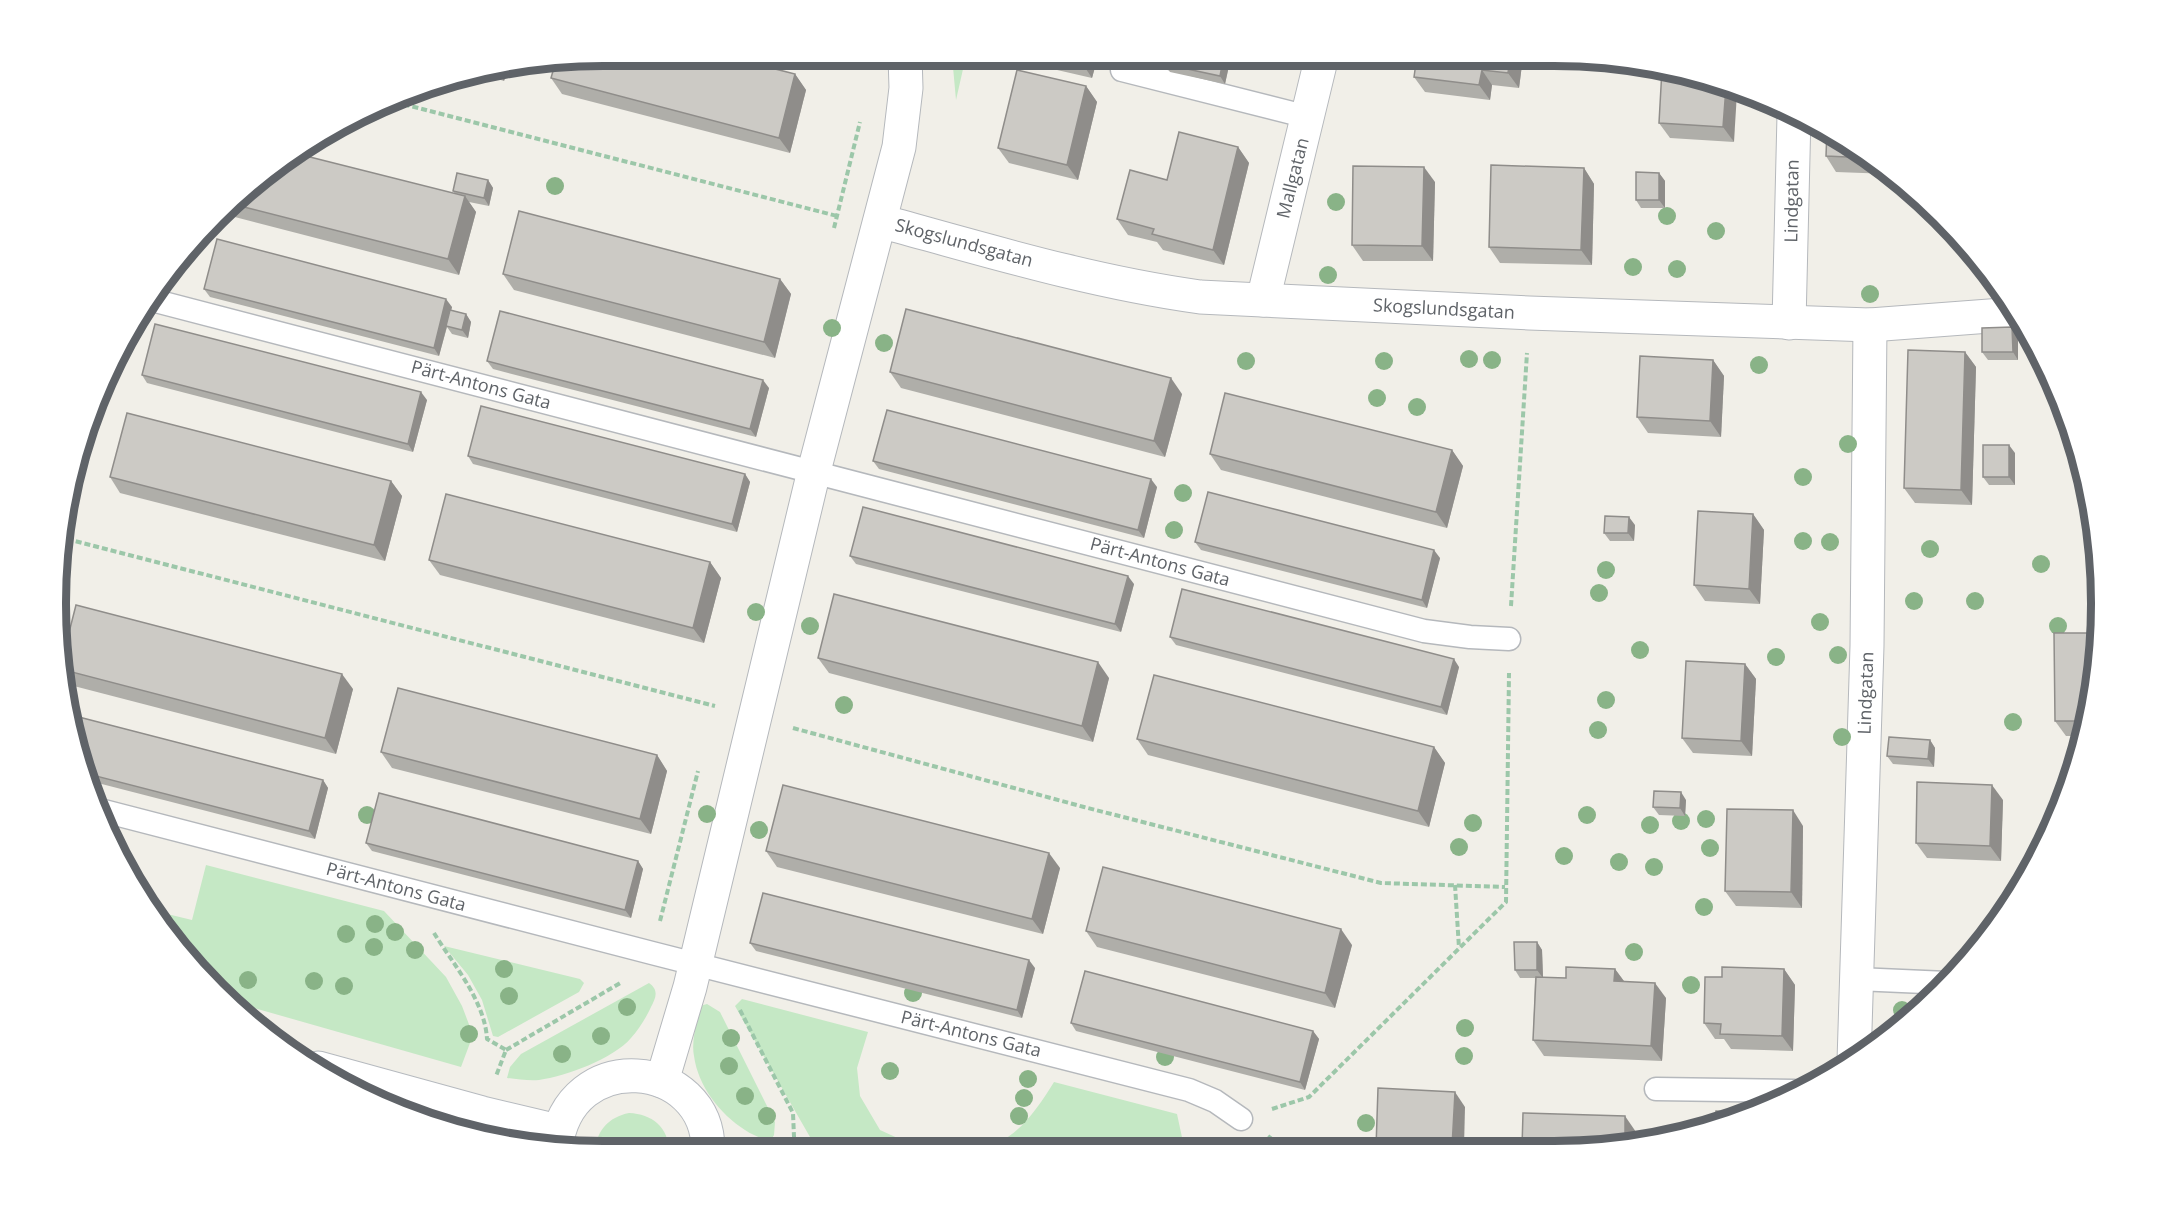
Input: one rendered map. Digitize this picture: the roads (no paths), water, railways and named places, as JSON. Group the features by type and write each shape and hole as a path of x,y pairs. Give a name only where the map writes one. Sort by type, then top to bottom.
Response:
{"street":[{"path":"662,1081 695,963 814,471 899,147 906,88 905,66"},
{"name":"Mallgatan","path":"1263,300 1320,66"},
{"name":"Lindgatan","path":"1789,323 1794,123"},
{"name":"Skogslundsgatan","path":"880,221 1096,278 1151,290 1200,297 1529,313 1870,325 2006,315"},
{"name":"Lindgatan","path":"1854,1048 1867,646 1870,325"},
{"path":"348,1076 482,1113 556,1139"},
{"path":"557,1139 567,1111 581,1094 599,1082 620,1076 641,1076 662,1081 680,1092 694,1106 704,1124 707,1141"}],"lane":[{"path":"1122,70 1308,117"},
{"name":"Pärt-Antons Gata","path":"159,302 1424,631 1470,638 1509,639"},
{"name":"Pärt-Antons Gata","path":"108,812 1189,1090 1215,1101 1241,1119"},
{"path":"1857,980 1935,983"},
{"path":"1656,1089 1780,1091"}]}
